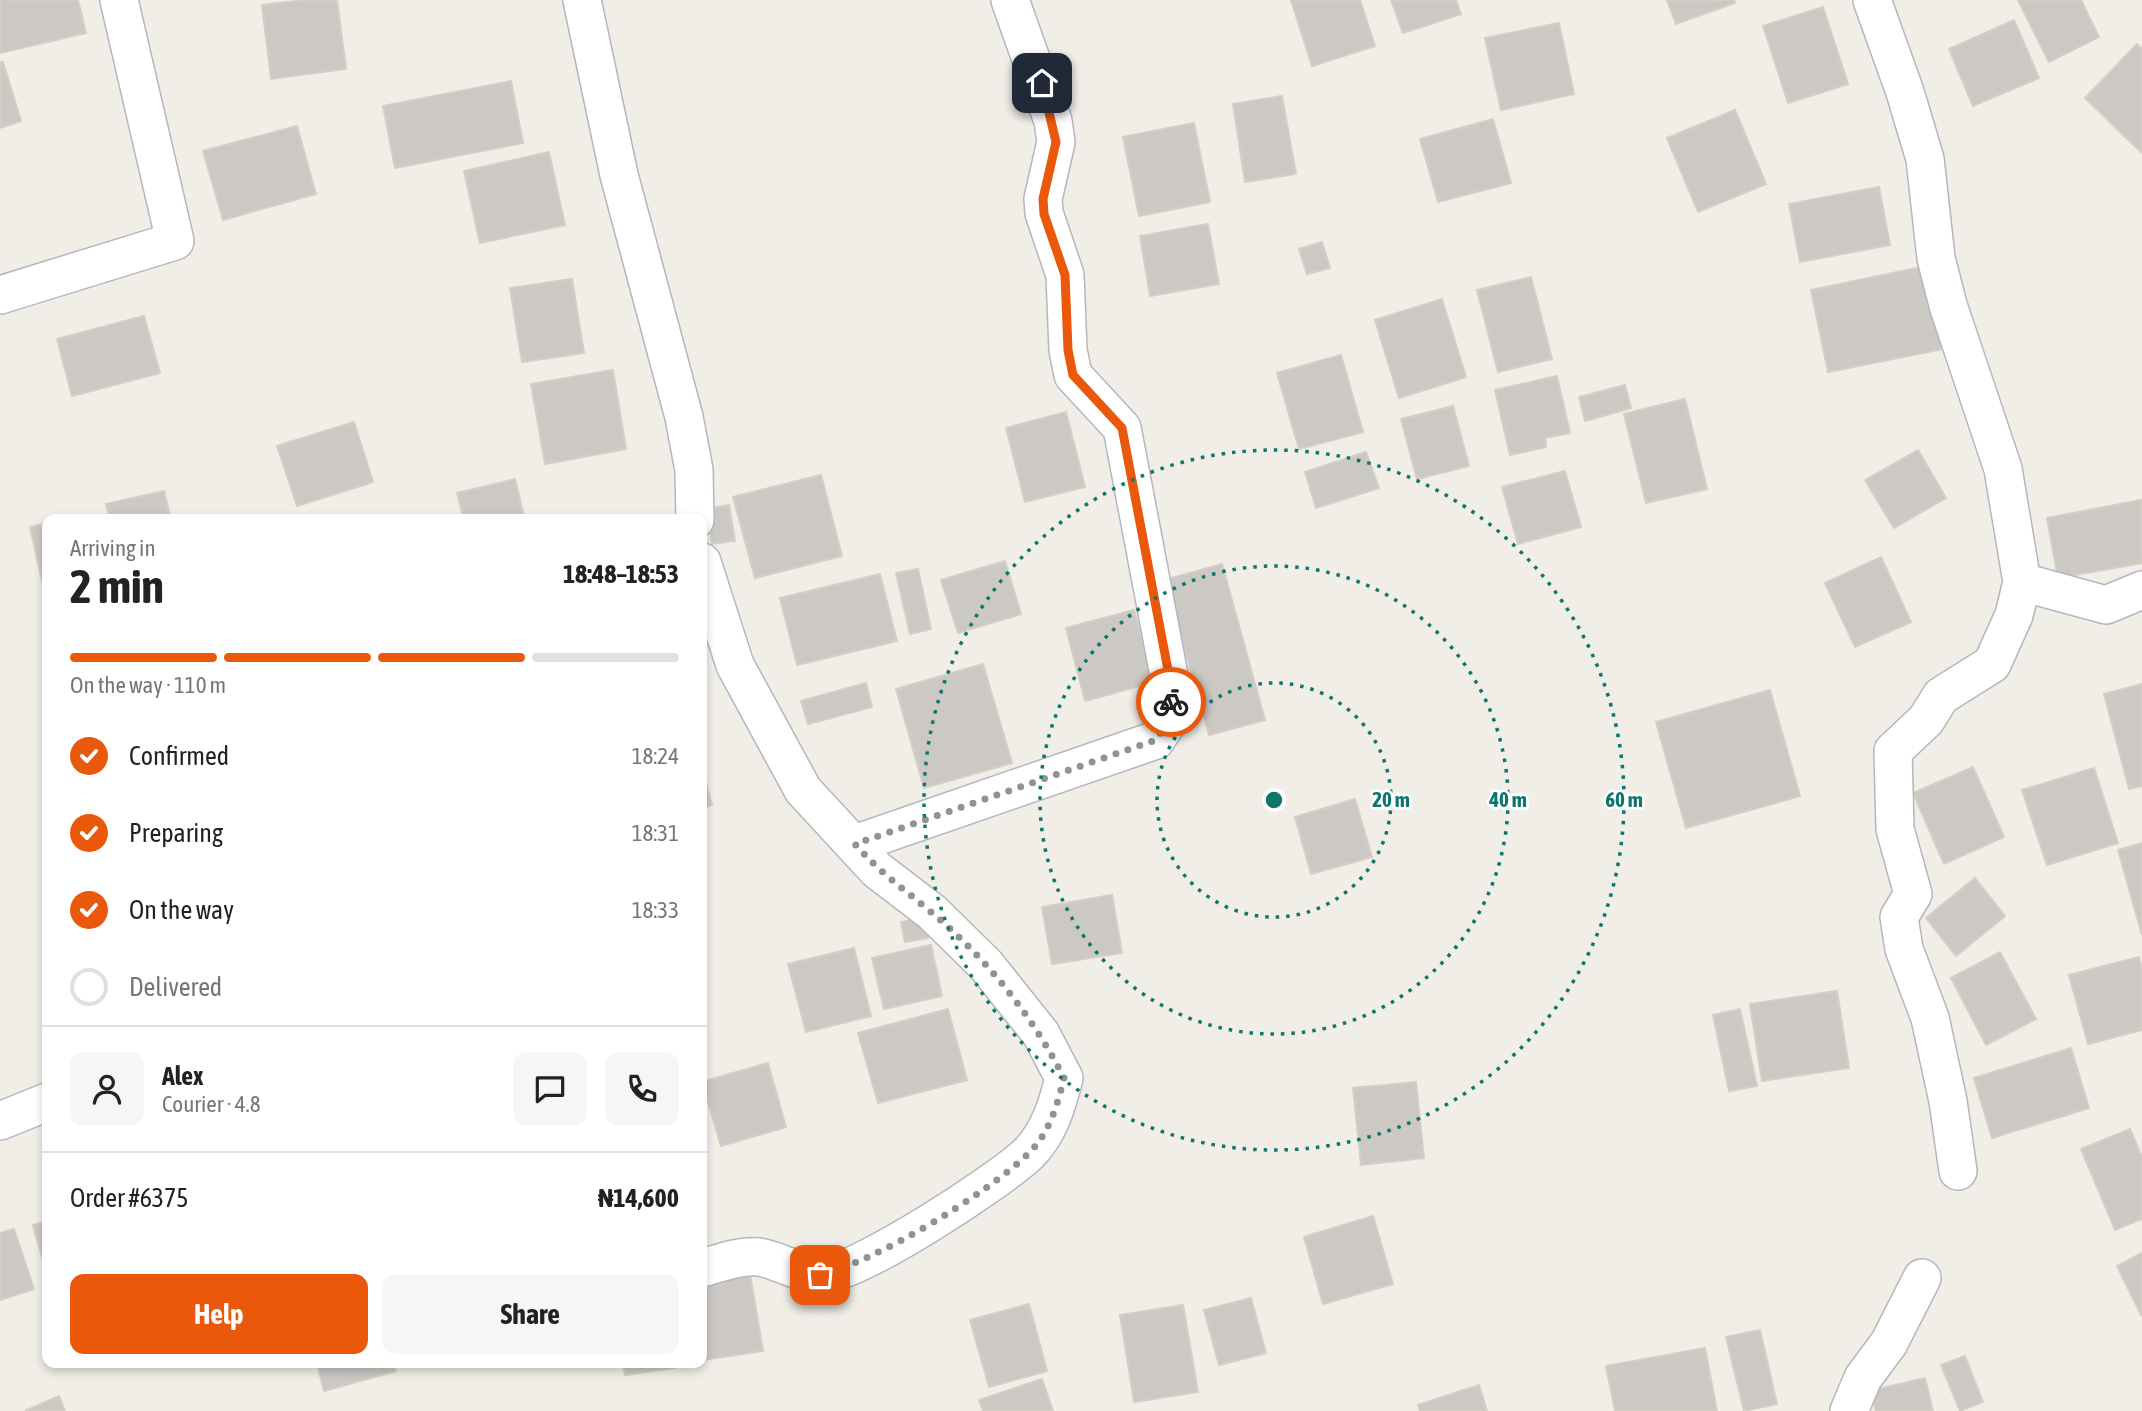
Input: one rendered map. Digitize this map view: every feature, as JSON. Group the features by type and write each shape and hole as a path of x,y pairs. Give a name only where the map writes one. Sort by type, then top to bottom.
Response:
{"street":[{"path":"0,295 175,241 119,0"},
{"path":"582,0 619,176 684,417 694,470 695,514"},
{"path":"855,844 1156,740 1170,718 1172,691 1122,428 1073,375 1068,350 1065,275 1044,214 1043,199 1056,142 1054,121 1010,0"},
{"path":"1872,0 1905,92 1925,159 1936,258 1948,305 2004,469 2022,582 2014,615 1992,664 1941,696 1926,720 1893,751 1895,829 1913,894 1899,917 1904,949 1930,1018 1948,1101 1958,1171"},
{"path":"707,578 735,665 803,790 877,870 932,912 986,965 1041,1034 1064,1078 1055,1115 1029,1153 952,1211 845,1268 820,1275 750,1257 707,1267"},
{"path":"2022,582 2106,605 2142,590"},
{"path":"0,1121 42,1104"},
{"path":"1849,1411 1863,1378 1889,1343 1922,1278"}],"building":[{"path":"0,0 78,0 86,33 0,53"},
{"path":"305,0 337,0 346,69 271,79 262,5"},
{"path":"1291,0 1360,0 1375,46 1312,66"},
{"path":"1391,0 1456,0 1461,14 1403,33"},
{"path":"1667,0 1734,0 1735,3 1676,24"},
{"path":"2018,0 2081,0 2099,37 2049,62"},
{"path":"1823,7 1848,84 1788,103 1763,26"},
{"path":"2014,20 2039,78 1973,106 1949,49"},
{"path":"1559,23 1574,94 1501,110 1485,38"},
{"path":"2137,44 2142,49 2142,153 2085,98"},
{"path":"0,62 3,62 21,121 0,128"},
{"path":"511,81 523,143 395,168 383,106"},
{"path":"1282,96 1296,174 1245,182 1233,104"},
{"path":"1735,110 1766,184 1698,212 1667,138"},
{"path":"1493,119 1511,183 1438,202 1420,139"},
{"path":"1194,123 1210,202 1139,216 1123,137"},
{"path":"297,126 316,194 223,220 203,151"},
{"path":"549,152 565,225 480,243 464,171"},
{"path":"1879,187 1890,245 1800,262 1789,204"},
{"path":"1208,224 1219,284 1150,296 1140,236"},
{"path":"1322,242 1330,268 1307,274 1299,249"},
{"path":"1926,266 1943,349 1828,372 1811,290"},
{"path":"1531,277 1552,359 1498,372 1477,290"},
{"path":"572,279 584,353 522,362 510,288"},
{"path":"1442,299 1466,377 1399,398 1375,320"},
{"path":"144,316 160,373 72,396 57,339"},
{"path":"1341,355 1363,432 1299,449 1277,373"},
{"path":"613,370 626,449 545,464 531,384"},
{"path":"1557,376 1570,433 1545,438 1546,447 1510,455 1495,390"},
{"path":"1625,385 1631,408 1585,421 1579,397"},
{"path":"1685,399 1707,489 1646,503 1624,414"},
{"path":"1453,406 1469,466 1417,479 1401,419"},
{"path":"1066,412 1085,487 1025,502 1006,428"},
{"path":"354,422 373,482 297,506 277,446"},
{"path":"1918,450 1946,498 1894,528 1865,480"},
{"path":"1366,452 1379,488 1316,508 1305,472"},
{"path":"1565,471 1581,527 1518,544 1502,487"},
{"path":"821,475 842,556 755,578 733,497"},
{"path":"515,479 524,514 462,514 457,493"},
{"path":"164,491 170,514 108,514 106,504"},
{"path":"2141,500 2142,563 2058,578 2047,518"},
{"path":"729,505 735,541 712,544 706,509"},
{"path":"42,524 42,581 30,527"},
{"path":"1881,557 1911,622 1855,647 1825,583"},
{"path":"1005,561 1021,614 958,633 941,580"},
{"path":"1222,564 1265,720 1209,735 1165,580"},
{"path":"918,569 931,629 910,634 896,573"},
{"path":"880,574 897,641 797,665 780,598"},
{"path":"1134,610 1154,682 1085,701 1066,628"},
{"path":"983,664 1012,763 924,788 896,689"},
{"path":"866,683 872,707 808,724 801,701"},
{"path":"2142,684 2142,786 2129,789 2104,694"},
{"path":"1770,690 1800,796 1686,828 1656,722"},
{"path":"1973,767 2004,837 1944,864 1913,793"},
{"path":"2094,768 2118,843 2047,865 2022,790"},
{"path":"707,787 712,805 707,806"},
{"path":"1355,799 1372,857 1311,874 1295,817"},
{"path":"2142,843 2142,935 2118,850"},
{"path":"1975,878 2005,916 1956,956 1926,918"},
{"path":"1112,895 1122,953 1052,964 1042,907"},
{"path":"924,918 928,938 905,942 901,922"},
{"path":"931,945 942,996 884,1009 872,958"},
{"path":"854,948 871,1016 806,1032 788,964"},
{"path":"2000,952 2036,1019 1986,1045 1951,978"},
{"path":"2139,957 2142,969 2142,1030 2088,1044 2069,975"},
{"path":"1837,991 1849,1068 1762,1081 1750,1004"},
{"path":"948,1009 967,1080 878,1103 858,1033"},
{"path":"1740,1009 1757,1086 1729,1091 1713,1015"},
{"path":"2071,1048 2089,1108 1992,1138 1974,1078"},
{"path":"768,1063 786,1127 721,1146 707,1099 707,1081"},
{"path":"1416,1082 1424,1158 1361,1165 1353,1088"},
{"path":"2130,1129 2142,1157 2142,1219 2115,1230 2081,1149"},
{"path":"1373,1216 1393,1284 1323,1304 1304,1237"},
{"path":"42,1222 42,1257 33,1225"},
{"path":"14,1229 34,1289 0,1300 0,1233"},
{"path":"2142,1253 2142,1314 2141,1315 2117,1266"},
{"path":"750,1274 763,1351 707,1359 707,1280"},
{"path":"1251,1298 1266,1353 1219,1365 1204,1310"},
{"path":"1029,1304 1047,1371 989,1387 970,1320"},
{"path":"1183,1305 1198,1392 1134,1402 1120,1315"},
{"path":"1760,1330 1777,1404 1744,1411 1726,1337"},
{"path":"1705,1348 1717,1411 1615,1411 1606,1366"},
{"path":"1965,1356 1983,1402 1960,1411 1941,1365"},
{"path":"318,1368 395,1368 396,1371 324,1391"},
{"path":"624,1368 675,1368 625,1375"},
{"path":"1925,1378 1933,1411 1876,1411 1870,1391"},
{"path":"1042,1379 1053,1411 983,1411 979,1400"},
{"path":"1479,1385 1487,1411 1420,1411 1418,1405"},
{"path":"59,1396 65,1411 25,1411"}],"way so far":[{"path":"820,1275 845,1268 952,1211 1029,1153 1055,1115 1064,1078 1041,1034 986,965 932,912 877,870 855,844 1156,740 1170,718 1171,702"}],"route":[{"path":"1042,83 1054,121 1056,142 1043,199 1044,214 1065,275 1068,350 1073,375 1122,428 1172,691 1171,702"}]}
